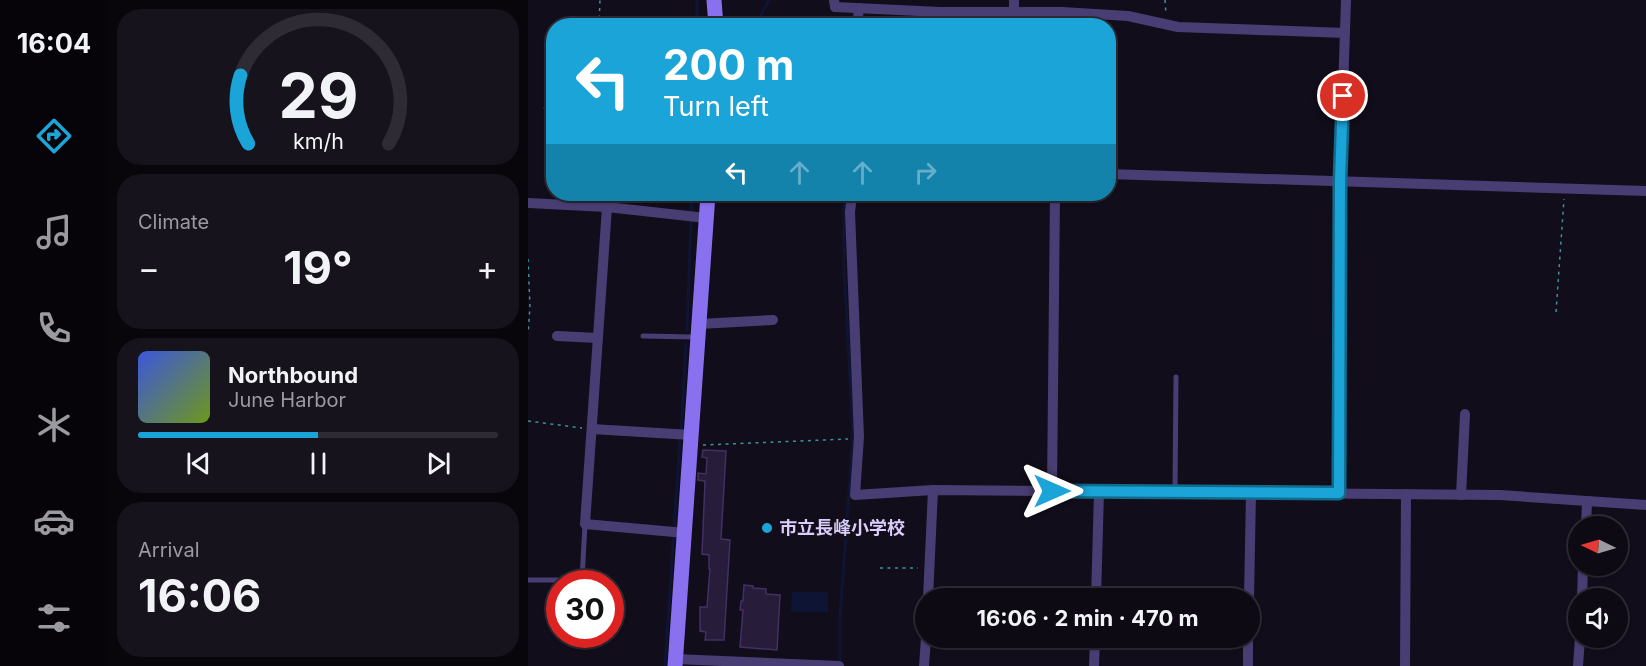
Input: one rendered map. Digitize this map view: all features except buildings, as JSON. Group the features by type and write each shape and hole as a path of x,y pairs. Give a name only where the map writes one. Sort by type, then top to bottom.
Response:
{"street":[{"path":"712,18 714,0"},
{"path":"834,0 835,7 1014,13 1062,12 1128,16 1178,27 1345,33"},
{"path":"1014,0 1014,13"},
{"path":"1339,493 1340,181 1346,0"},
{"path":"858,18 859,8"},
{"path":"1062,12 1062,18"},
{"path":"1116,174 1646,191"},
{"path":"707,201 675,662 839,666"},
{"path":"851,201 859,437 855,495 933,490 1500,495 1646,505"},
{"path":"1052,491 1055,201"},
{"path":"528,203 606,207 706,218"},
{"path":"606,207 585,524 685,532"},
{"path":"698,331 773,320"},
{"path":"558,336 598,338"},
{"path":"1461,495 1465,414"},
{"path":"592,429 691,440"},
{"path":"928,588 933,490"},
{"path":"1096,588 1099,492"},
{"path":"1249,588 1251,493"},
{"path":"1405,666 1406,494"},
{"path":"1586,516 1587,502"},
{"path":"924,666 925,648"},
{"path":"1094,666 1095,648"},
{"path":"1248,648 1248,666"},
{"path":"1578,666 1579,648"}],"lane":[{"path":"643,336 698,331"},
{"path":"1175,492 1176,377"},
{"path":"528,580 582,580 585,524"}],"path":[{"path":"599,18 600,0"},
{"path":"1165,0 1167,24"},
{"path":"1556,312 1564,189"},
{"path":"528,259 528,334"},
{"path":"528,421 592,429"},
{"path":"691,440 849,438"},
{"path":"880,568 929,568"}],"water":[{"path":"792,592 828,592 828,612 791,612"}],"waterway":[{"path":"697,0 697,18"},
{"path":"759,18 769,0"},
{"path":"691,213 692,201"},
{"path":"840,659 840,617 853,436 844,267 844,201"},
{"path":"687,331 691,219"},
{"path":"681,432 686,344"},
{"path":"665,666 680,438"}],"place":[{"name":"市立長峰小学校","path":"767,528"}],"route":[{"path":"1052,491 1339,493 1340,181 1343,96"}]}
